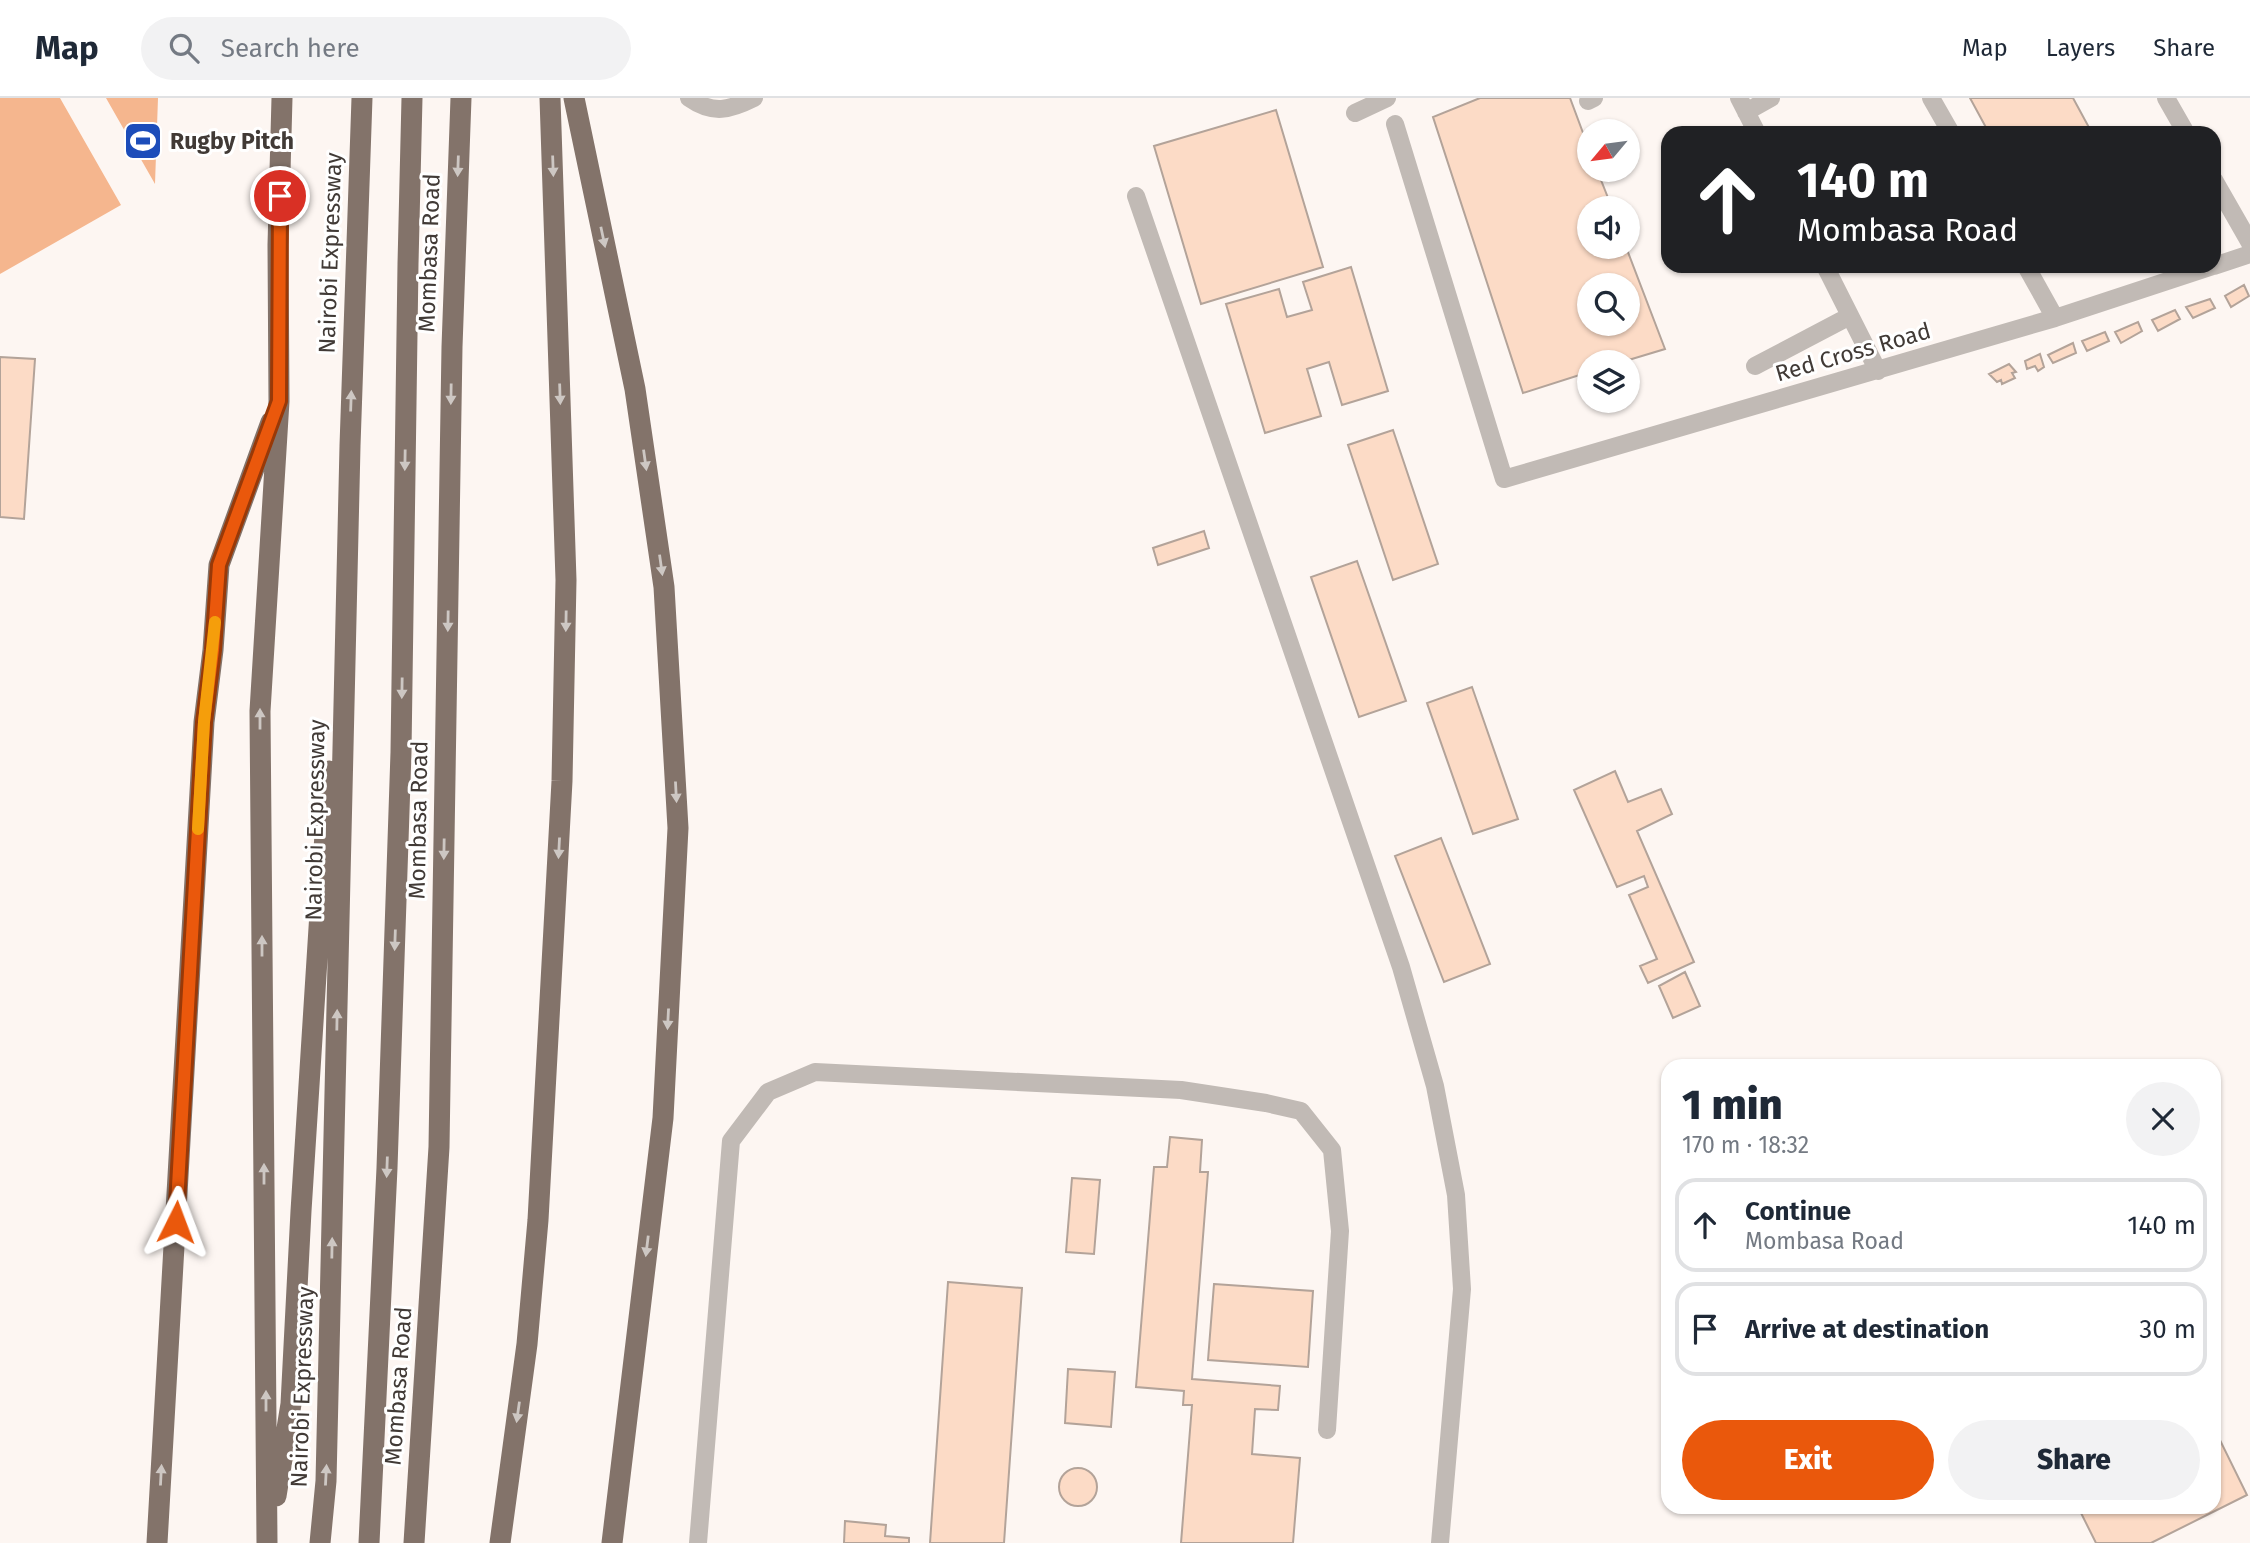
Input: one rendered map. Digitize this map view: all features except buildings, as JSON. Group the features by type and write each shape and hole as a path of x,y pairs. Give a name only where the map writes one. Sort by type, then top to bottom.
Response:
{"highway":[{"path":"268,1543 260,711 279,401 278,244 282,98"},
{"name":"Nairobi Expressway","path":"320,1543 327,1481 350,446 362,98"},
{"path":"369,1543 387,1168 401,752 412,98"},
{"name":"Mombasa Road","path":"414,1543 439,1147 452,346 461,98"},
{"path":"500,1543 527,1344 538,1220 562,795 566,593 550,98"},
{"path":"574,98 635,388 664,587 678,828 663,1118 612,1543"},
{"path":"157,1543 204,722 213,650 219,565 279,401"},
{"path":"268,1543 291,1404 300,1211 350,446"}],"lane":[{"path":"690,98 708,108 731,109 754,98"},
{"path":"1355,113 1387,98"},
{"path":"1754,126 1743,105 1771,98"},
{"path":"1931,98 1947,126"},
{"path":"2166,98 2182,126"},
{"name":"Red Cross Road","path":"1395,124 1504,479 2055,318 2192,273"},
{"path":"2221,192 2250,243"},
{"path":"1136,197 1401,967 1435,1086 1455,1195 1462,1289 1440,1543"},
{"name":"Red Cross Road","path":"2221,263 2250,254"},
{"path":"1828,273 1878,371"},
{"path":"2030,273 2055,318"},
{"path":"1755,366 1850,316"},
{"path":"698,1543 731,1141 768,1093 815,1072 1181,1090 1301,1111 1332,1150 1340,1231 1327,1430"}],"shaded area":[{"path":"0,98 60,98 121,205 0,274"},
{"name":"Rugby Pitch","path":"106,98 158,98 155,184"}],"slow traffic":[{"path":"198,829 204,722 215,622"}],"place":[{"name":"Rugby Pitch","path":"143,141"}],"route":[{"path":"176,1222 204,722 213,650 219,565 279,401 280,196"}]}
